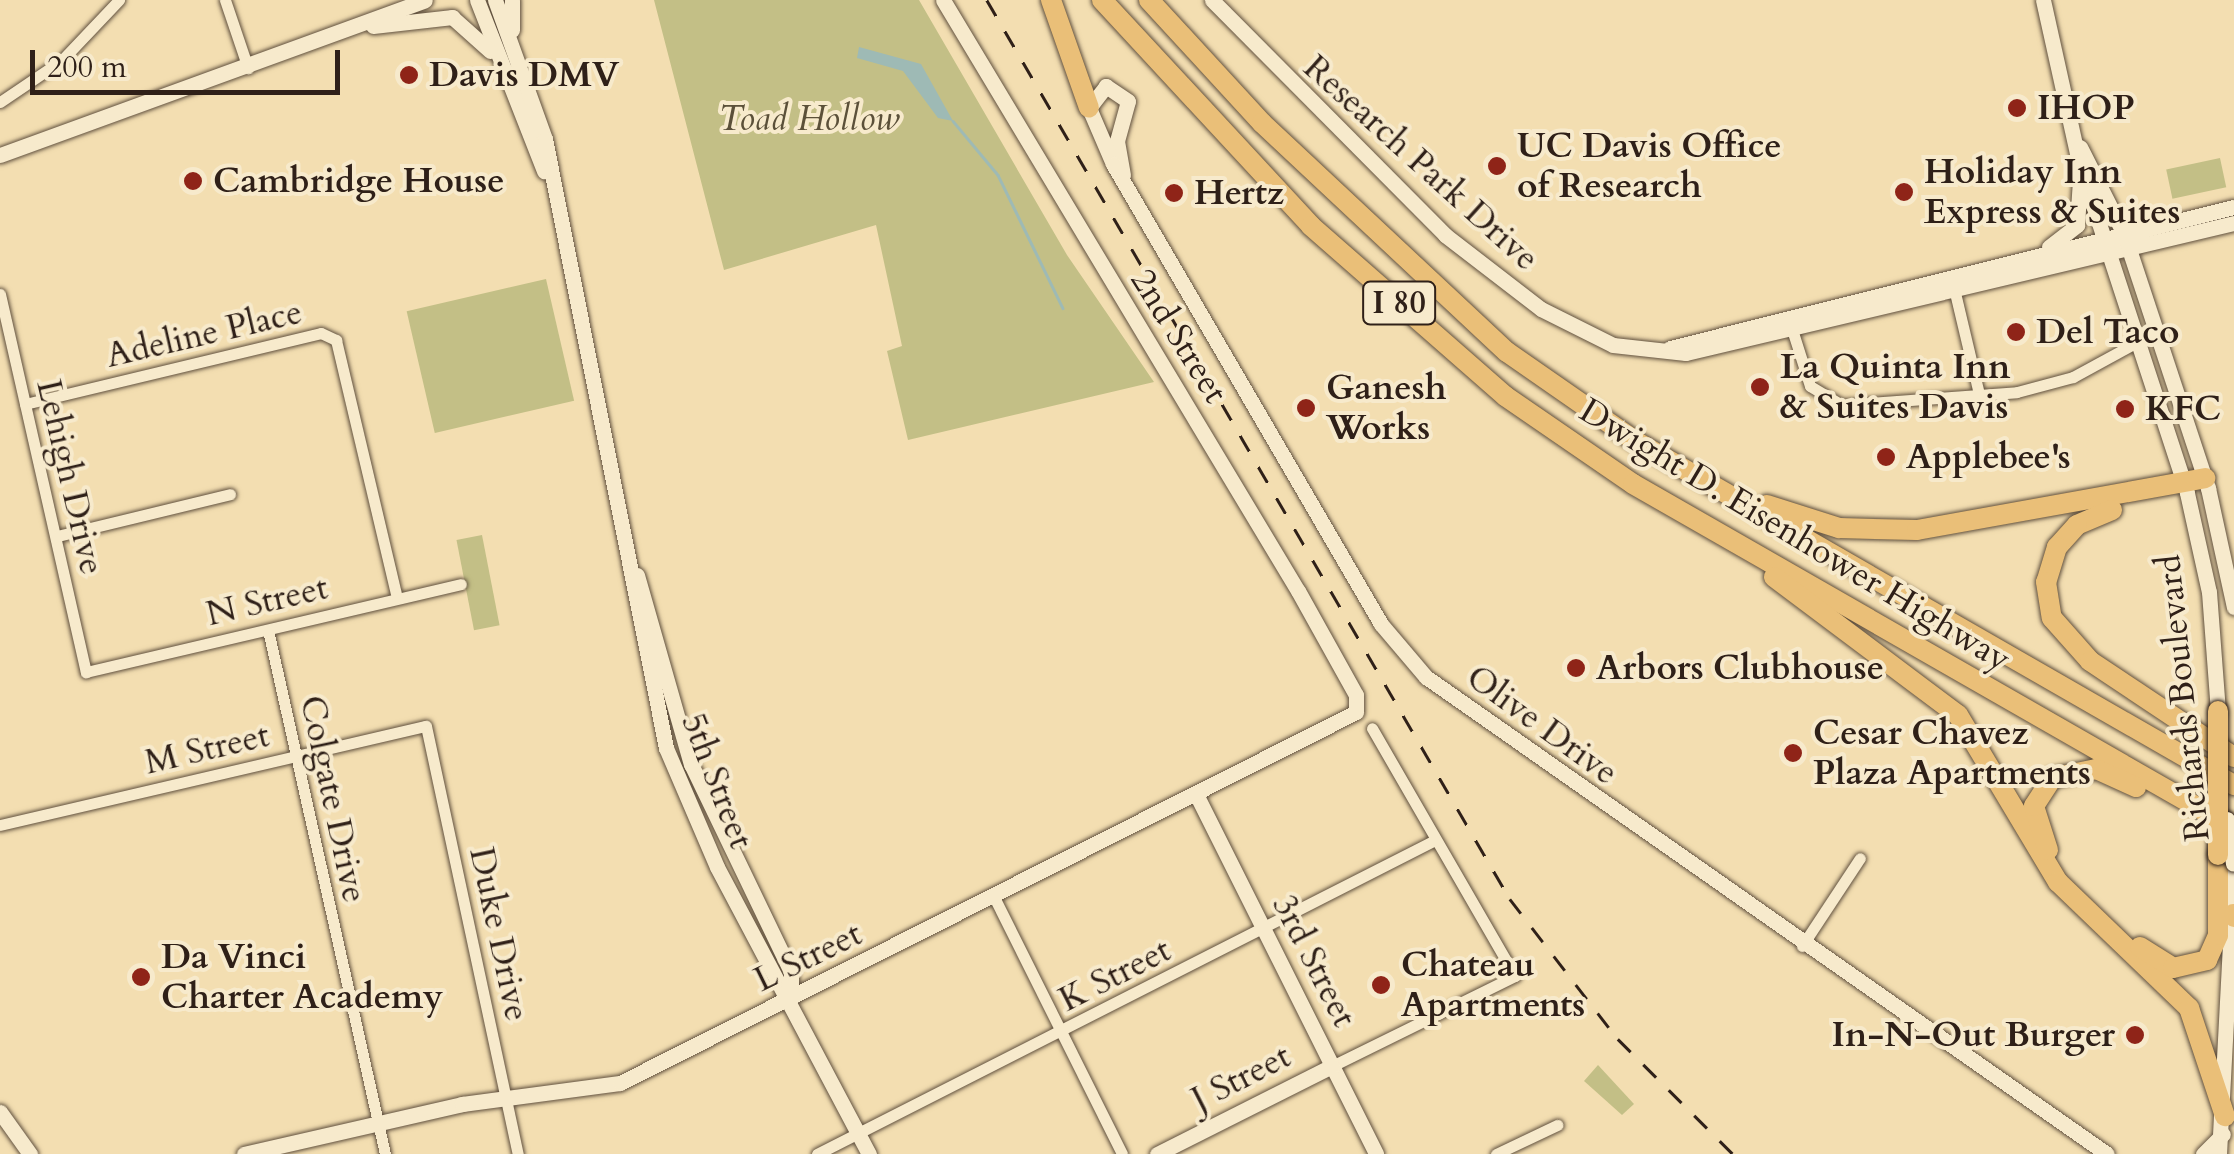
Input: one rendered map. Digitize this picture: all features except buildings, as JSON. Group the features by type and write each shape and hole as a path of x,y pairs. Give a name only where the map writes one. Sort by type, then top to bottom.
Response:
{"highway":[{"path":"1051,0 1089,108"},
{"name":"Dwight D. Eisenhower Highway","path":"1102,0 1310,226 1505,396 1744,549 2234,828"},
{"name":"Dwight D. Eisenhower Highway","path":"1149,0 1262,124 1507,352 1635,441 2234,785"},
{"path":"1635,441 1785,514 1839,528 2008,519 2196,486"},
{"path":"2196,486 2076,525 2049,564 2047,601 2058,630 2090,661 2234,757"},
{"path":"1744,549 1958,714 2058,882 2189,1008 2227,1118"},
{"path":"2190,803 2078,768 2044,786 2034,820 2100,912 2174,968 2200,965 2216,944 2228,861 2218,711"}],"street":[{"path":"0,102 62,60 119,0"},
{"path":"225,0 248,68"},
{"path":"0,156 364,26 424,0"},
{"name":"5th Street","path":"476,0 546,175 634,568 655,614 690,764 792,972 791,999 869,1154"},
{"name":"5th Street","path":"495,0 545,138 546,175"},
{"path":"512,0 513,49"},
{"name":"2nd Street","path":"943,0 1359,705"},
{"name":"Research Park Drive","path":"1212,0 1350,148 1499,279 1594,339 1670,348 2119,243 2234,207"},
{"path":"2044,0 2079,154 2119,243"},
{"path":"364,26 452,17 500,63"},
{"name":"Olive Drive","path":"1123,175 1117,141 1126,96 1102,88 1089,108 1123,175 1410,660 1802,946 2107,1154"},
{"path":"2032,256 2076,225 2079,154"},
{"name":"Research Park Drive","path":"1953,284 2032,256 2234,222"},
{"name":"Richards Boulevard","path":"2119,243 2142,339 2196,486 2218,711"},
{"name":"Richards Boulevard","path":"2119,243 2234,607"},
{"path":"1953,284 1980,398"},
{"name":"Lehigh Drive","path":"0,294 86,672"},
{"path":"1790,322 1804,376 1828,402 1980,398 2073,377 2142,339"},
{"name":"Adeline Place","path":"24,404 321,334 336,340 397,598"},
{"path":"57,536 230,494"},
{"name":"N Street","path":"86,672 461,584"},
{"name":"Colgate Drive","path":"268,630 386,1154"},
{"name":"L Street","path":"251,1153 378,1122 620,1083 1346,721 1359,705"},
{"name":"M Street","path":"0,826 426,726"},
{"name":"Duke Drive","path":"426,726 518,1154"},
{"path":"1372,728 1435,840"},
{"name":"3rd Street","path":"1197,796 1376,1154"},
{"name":"K Street","path":"817,1154 1435,840"},
{"name":"J Street","path":"1156,1154 1515,976 1435,840"},
{"path":"1802,946 1860,858"},
{"name":"Richards Boulevard","path":"2219,1154 2227,1118 2233,916 2228,861"},
{"path":"994,897 1122,1154"},
{"path":"0,1112 30,1154"},
{"path":"2204,1154 2227,1118"},
{"path":"1496,1154 1556,1126"}],"green space":[{"name":"Toad Hollow","path":"654,0 919,0 1067,255 1154,382 908,440 887,351 902,346 876,225 724,270"},
{"path":"2220,158 2226,187 2172,199 2166,169"},
{"path":"546,279 574,401 435,433 407,311"},
{"path":"482,535 500,625 474,630 456,540"},
{"path":"1598,1065 1634,1104 1622,1115 1584,1081"}],"water":[{"path":"859,47 921,64 953,121 938,118 903,71 857,58"}],"waterway":[{"path":"953,121 998,175 1063,308"}],"railway":[{"path":"987,0 1510,899 1618,1039 1733,1154"}],"place":[{"name":"Davis DMV","path":"409,75"},
{"name":"IHOP","path":"2017,108"},
{"name":"UC Davis Office of Research","path":"1497,166"},
{"name":"Cambridge House","path":"193,181"},
{"name":"Holiday Inn Express & Suites","path":"1904,192"},
{"name":"Hertz","path":"1174,193"},
{"name":"Del Taco","path":"2016,332"},
{"name":"La Quinta Inn & Suites Davis","path":"1760,387"},
{"name":"Ganesh Works","path":"1306,408"},
{"name":"KFC","path":"2125,409"},
{"name":"Applebee's","path":"1886,457"},
{"name":"Arbors Clubhouse","path":"1576,668"},
{"name":"Cesar Chavez Plaza Apartments","path":"1793,753"},
{"name":"Da Vinci Charter Academy","path":"141,977"},
{"name":"Chateau Apartments","path":"1381,985"},
{"name":"In-N-Out Burger","path":"2135,1035"}]}
